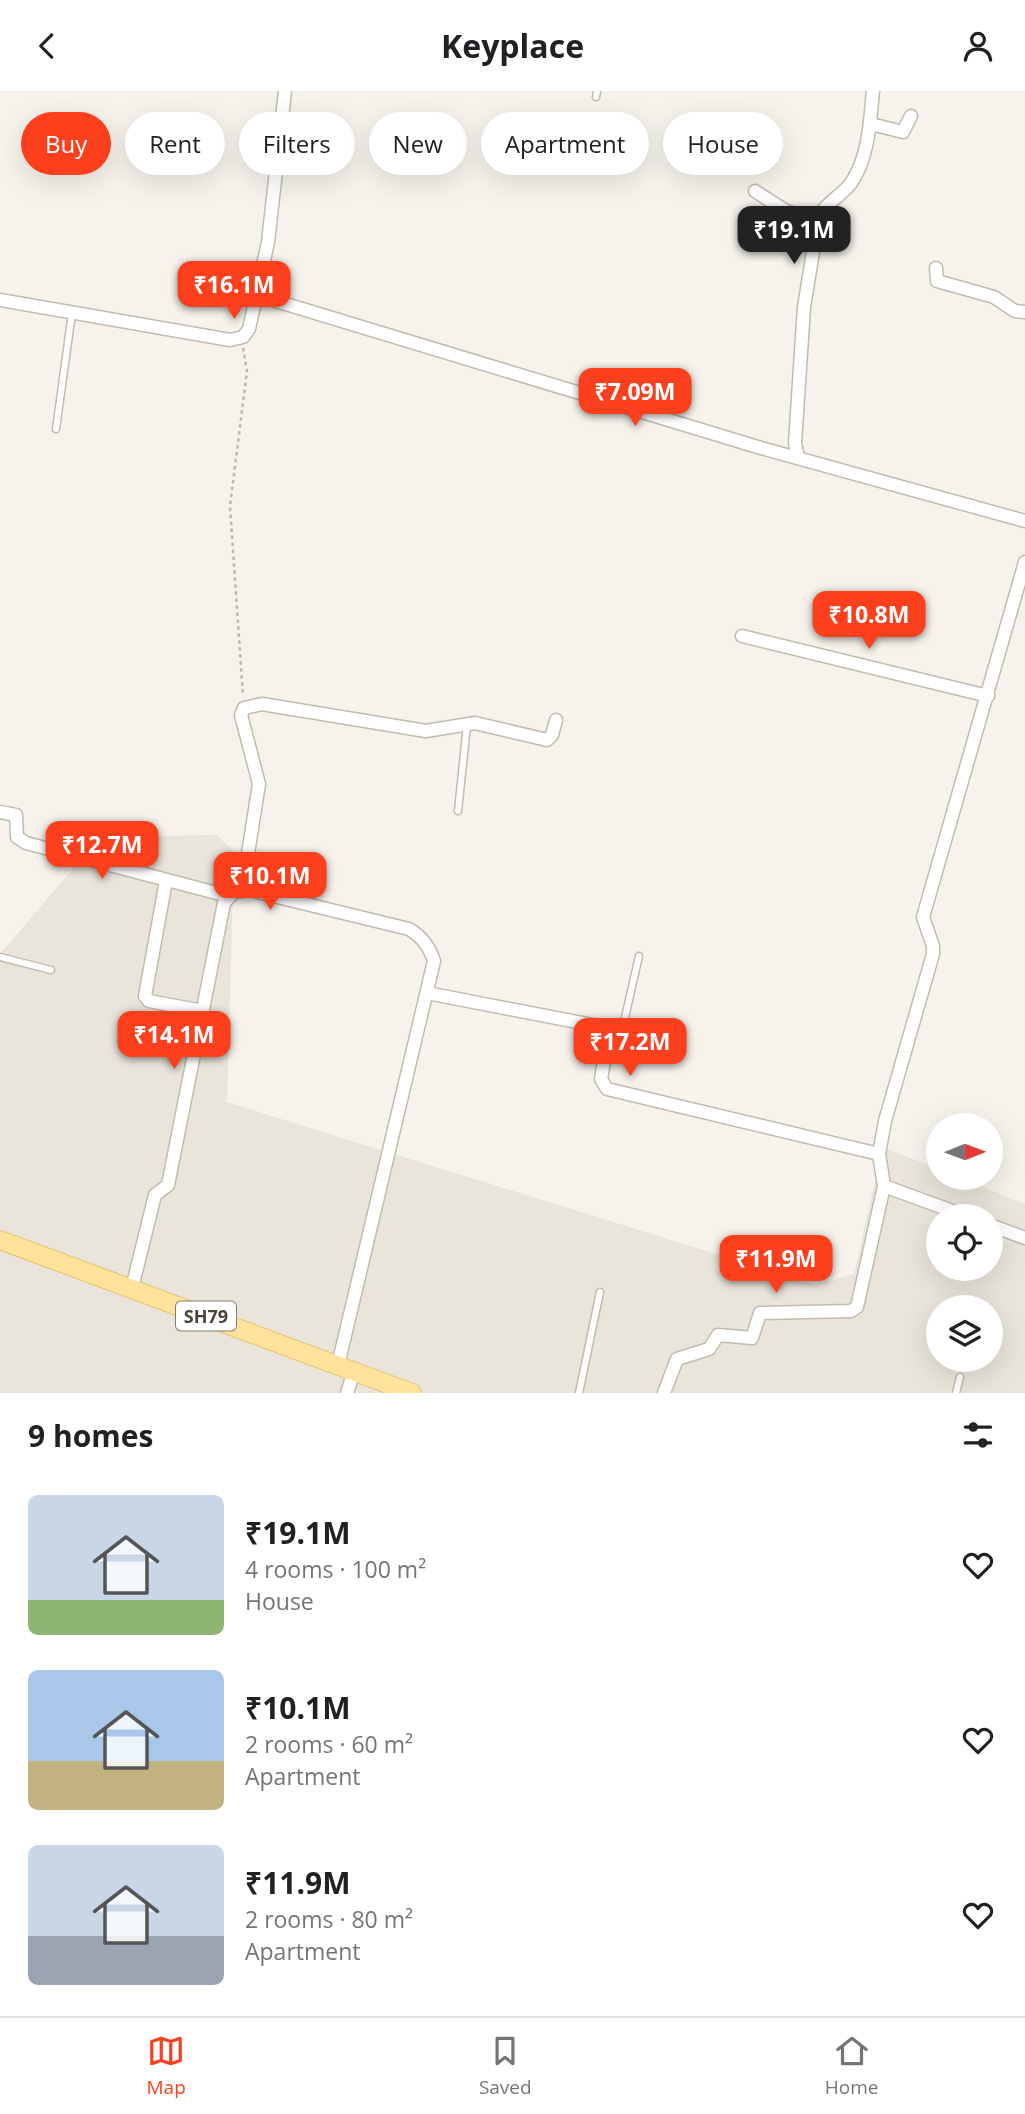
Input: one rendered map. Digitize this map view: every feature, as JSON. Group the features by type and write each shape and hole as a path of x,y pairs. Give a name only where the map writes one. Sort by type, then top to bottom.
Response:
{"main road":[{"name":"SH79","path":"0,1240 412,1393"}],"street":[{"path":"0,300 236,340 249,329 268,242 285,91"},
{"path":"798,458 795,443 804,307 818,221 822,211 852,182 871,124 873,91"},
{"path":"871,124 903,132 911,116"},
{"path":"755,191 786,211 818,221"},
{"path":"936,268 937,281 994,297 1015,311 1025,312"},
{"path":"256,295 507,373 1025,521"},
{"path":"664,1393 677,1359 709,1349 718,1335 752,1338 760,1313 851,1311 857,1307 884,1187 879,1154 885,1121 933,954 923,917 1025,562"},
{"path":"742,636 988,697"},
{"path":"248,890 241,880 260,784 242,726 244,708 262,704 426,731 475,723 547,740 552,735 556,720"},
{"path":"0,812 16,815 17,837 26,843 228,896 248,890 409,929 419,935 429,948 433,961 346,1368 347,1393"},
{"path":"166,881 145,996 149,1000 203,1011"},
{"path":"132,1288 155,1195 168,1185 228,896"},
{"path":"427,993 598,1026 607,1031 601,1079 607,1089 879,1154"},
{"path":"884,1187 932,1204"},
{"path":"1003,1230 1025,1238"}],"lane":[{"path":"56,429 72,313"},
{"path":"458,811 467,726"},
{"path":"607,1031 624,1022 639,956"},
{"path":"0,957 51,970"},
{"path":"579,1393 600,1292"},
{"path":"956,1393 960,1377"}],"path":[{"path":"236,340 244,349 247,371 230,506 244,708"}],"shaded area":[{"path":"216,835 234,851 227,1102 816,1285 854,1274 883,1147 926,1164 926,1190 991,1190 1025,1204 1025,1393 0,1393 0,954 100,837"}]}
